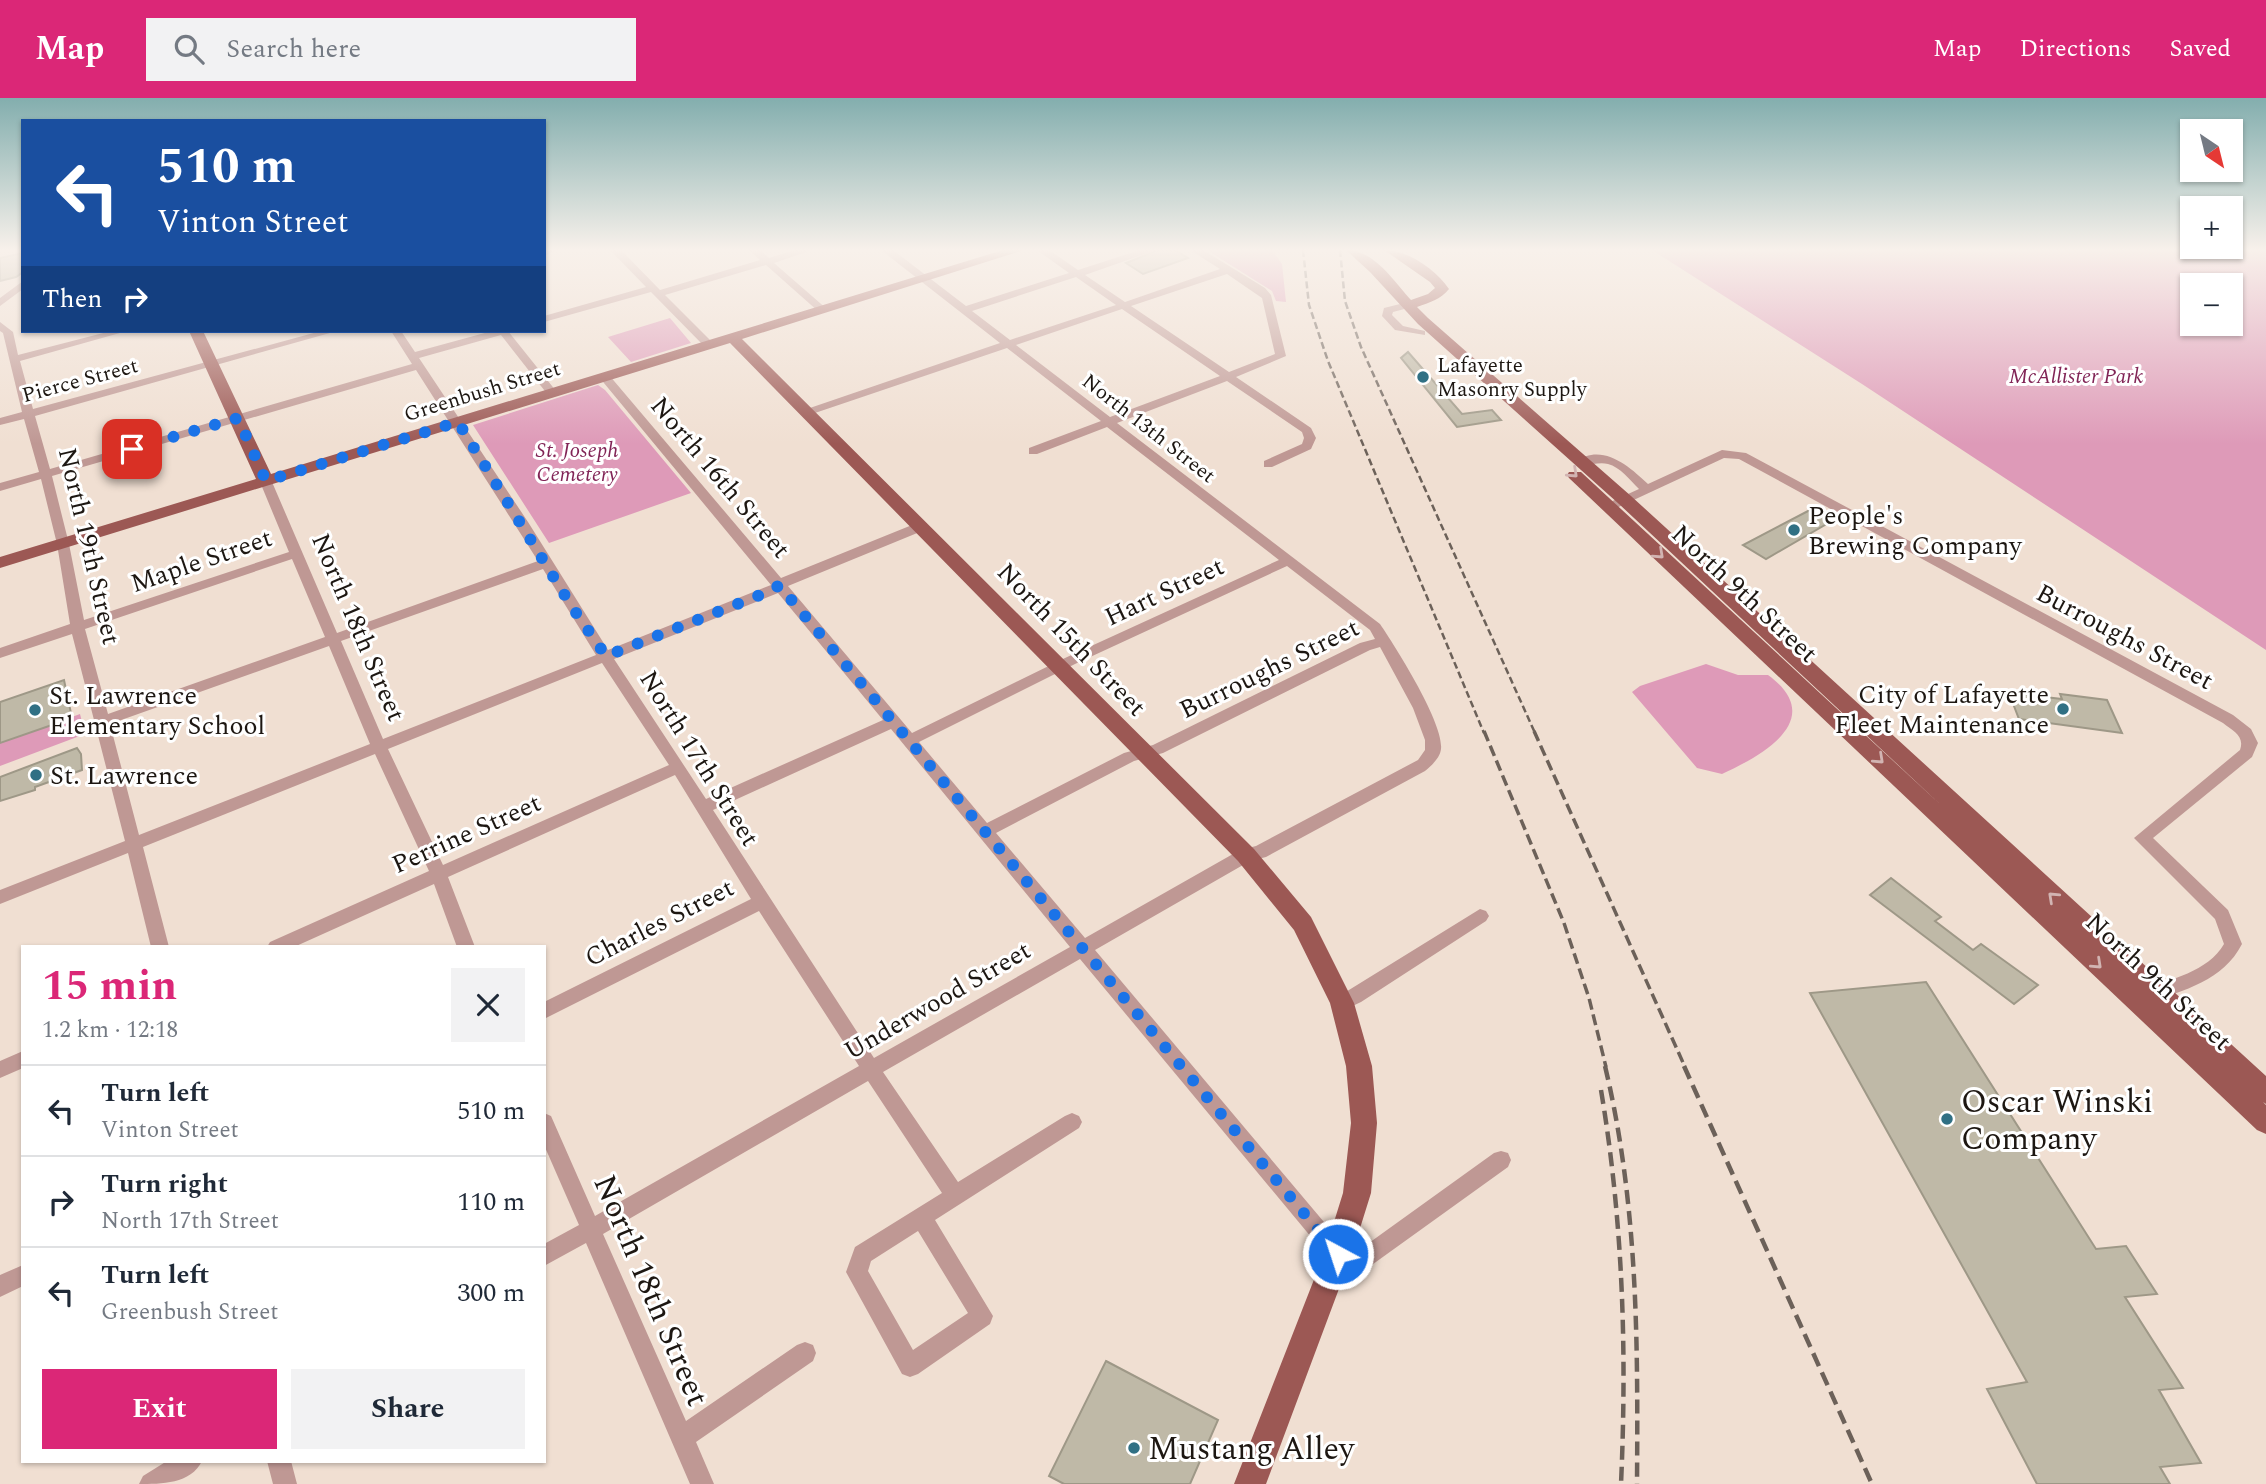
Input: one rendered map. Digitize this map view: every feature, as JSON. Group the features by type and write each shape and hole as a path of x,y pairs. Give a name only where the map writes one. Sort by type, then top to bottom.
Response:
{"main road":[{"name":"Greenbush Street","path":"0,563 807,315"},
{"name":"North 9th Street","path":"1407,315 1421,333 1617,504 2147,996 2266,1122"},
{"name":"North 9th Street","path":"1419,315 1581,462 1617,504"},
{"name":"North 18th Street","path":"197,333 266,481"},
{"name":"North 15th Street","path":"733,338 1246,855 1303,923 1342,1003 1359,1066 1364,1123 1357,1193 1338,1254 1250,1484"},
{"name":"North 9th Street","path":"2147,996 2266,1092"}],"street":[{"path":"680,315 709,345"},
{"name":"North 13th Street","path":"971,315 1374,626 1385,641"},
{"path":"808,412 1098,315"},
{"path":"1136,315 1307,430 1310,438 1307,446 1268,464"},
{"path":"1033,452 1281,356 1271,315"},
{"name":"North 19th Street","path":"4,329 46,474 63,544 78,628 159,945"},
{"path":"14,359 114,333"},
{"name":"Pierce Street","path":"0,422 324,333"},
{"name":"North 17th Street","path":"397,333 458,422 704,807 761,902 955,1195"},
{"path":"0,488 238,418 497,333"},
{"path":"505,333 552,393"},
{"name":"North 16th Street","path":"605,377 1338,1254"},
{"name":"Burroughs Street","path":"1617,504 1722,454 1742,456 2228,719 2246,733 2250,743 2247,753 2142,838 2222,915 2233,943 2228,956 2213,968 2147,996"},
{"path":"1581,462 1599,458 1611,459 1647,490"},
{"name":"North 18th Street","path":"266,481 405,807 439,874 465,945"},
{"path":"0,897 773,590 779,585 922,526"},
{"name":"Maple Street","path":"0,653 298,553"},
{"name":"Hart Street","path":"909,741 1289,560"},
{"path":"104,721 546,563"},
{"name":"Burroughs Street","path":"985,831 1129,757 1145,754 1365,646 1385,641"},
{"name":"Underwood Street","path":"546,1255 1246,855 1260,852 1420,767 1428,760 1434,742 1385,641"},
{"path":"704,807 893,722"},
{"name":"Perrine Street","path":"280,945 677,768"},
{"name":"Charles Street","path":"546,1010 761,902"},
{"path":"1342,1003 1480,916"},
{"path":"0,1070 21,1060"},
{"path":"920,1217 982,1317 910,1366 857,1272 862,1254 920,1217 955,1195 1072,1122"},
{"name":"North 18th Street","path":"546,1126 702,1484"},
{"path":"1338,1254 1355,1265 1501,1160"},
{"path":"0,1286 21,1276"},
{"path":"682,1438 806,1353"},
{"path":"151,1484 187,1463"},
{"path":"280,1463 285,1484"}],"green space":[{"name":"McAllister Park","path":"1753,315 2180,315 2180,336 2243,336 2243,315 2266,315 2266,650"},
{"path":"670,318 691,343 631,362 608,337"},
{"name":"St. Joseph Cemetery","path":"598,385 691,493 549,543 473,425"},
{"path":"1706,664 1738,675 1768,675 1785,691 1792,706 1791,721 1783,734 1755,757 1722,774 1697,768 1632,692 1640,686"},
{"path":"80,714 85,734 0,766 0,743"}],"building":[{"name":"Lafayette Masonry Supply","path":"1408,352 1462,414 1492,410 1501,420 1457,427 1401,358"},
{"name":"People's Brewing Company","path":"1810,510 1830,522 1766,559 1743,545"},
{"name":"St. Lawrence Elementary School","path":"64,680 72,718 0,743 0,702"},
{"name":"City of Lafayette Fleet Maintenance","path":"2009,693 2062,699 2060,694 2107,700 2122,733 2019,719"},
{"name":"St. Lawrence","path":"77,748 81,754 82,770 0,801 0,777"},
{"name":"Oscar Winski Company","path":"1891,878 1941,917 1935,921 1973,950 1981,944 2038,985 2014,1004 1870,895"},
{"name":"Oscar Winski Company","path":"1926,982 2096,1249 2126,1246 2157,1294 2125,1297 2183,1388 2159,1390 2201,1463 2160,1467 2170,1484 2037,1484 1987,1389 2027,1382 1810,993"},
{"name":"Mustang Alley","path":"1106,1361 1218,1420 1190,1484 1064,1484 1049,1476"}],"railway":[{"path":"1312,315 1328,361 1484,733"},
{"path":"1350,315 1361,347 1535,733"},
{"path":"1484,731 1564,923 1589,998 1606,1067"},
{"path":"1534,731 1685,1067"},
{"path":"1605,1066 1616,1118 1630,1221 1636,1326 1637,1484"},
{"path":"1684,1066 1872,1484"},
{"path":"1601,1090 1614,1188 1622,1286 1624,1385 1621,1484"}],"place":[{"name":"Lafayette Masonry Supply","path":"1423,377"},
{"name":"People's Brewing Company","path":"1794,530"},
{"name":"City of Lafayette Fleet Maintenance","path":"2063,709"},
{"name":"St. Lawrence Elementary School","path":"35,710"},
{"name":"St. Lawrence","path":"36,775"},
{"name":"Oscar Winski Company","path":"1947,1119"},
{"name":"Mustang Alley","path":"1134,1448"}],"route":[{"path":"132,449 238,418 266,481 458,422 572,607 606,656 773,590 779,585 1338,1254"}]}
